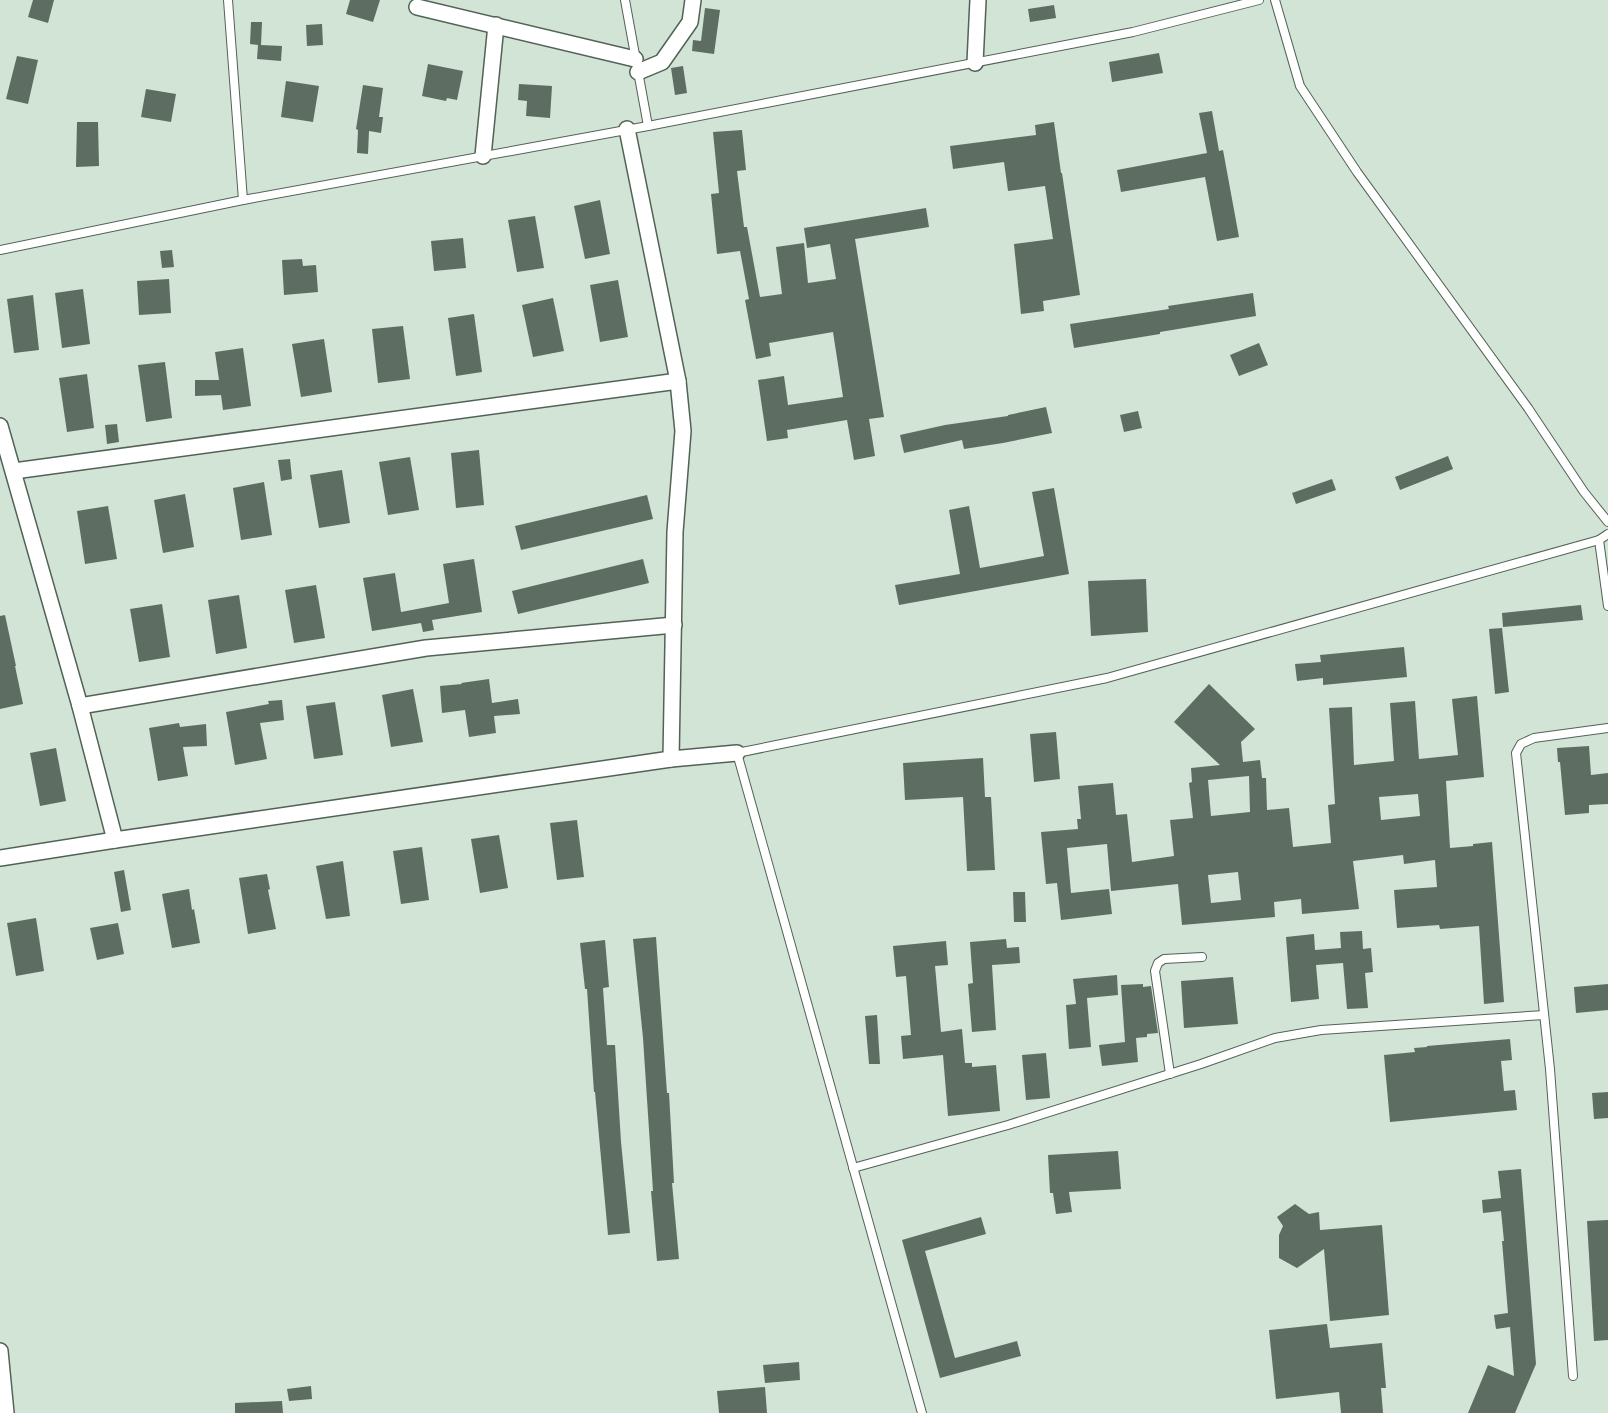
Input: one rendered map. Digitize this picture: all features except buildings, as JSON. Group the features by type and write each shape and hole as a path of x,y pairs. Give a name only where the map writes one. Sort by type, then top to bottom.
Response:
{"street":[{"path":"417,7 496,25 637,66 662,62 690,22 693,0"},
{"path":"975,63 978,0"},
{"path":"483,156 496,25"},
{"path":"627,129 678,381 683,431 675,532 671,759"},
{"path":"14,471 678,381"},
{"path":"0,426 80,706 115,840"},
{"path":"80,706 426,648 674,625"},
{"path":"0,858 671,759 737,753"},
{"path":"0,1351 6,1413"}],"lane":[{"path":"228,0 243,200"},
{"path":"625,0 648,126"},
{"path":"0,250 243,200 648,126 1133,32 1259,0"},
{"path":"1275,0 1300,86 1357,172 1528,408 1584,492 1608,522"},
{"path":"922,1413 737,753 1107,678 1599,540 1608,534"},
{"path":"1599,540 1608,606"},
{"path":"1572,1376 1550,1069 1516,753 1521,744 1534,738 1608,728"},
{"path":"1170,1074 1155,971 1158,963 1164,959 1202,957"},
{"path":"854,1168 1008,1125 1275,1038 1321,1029 1544,1015"}]}
